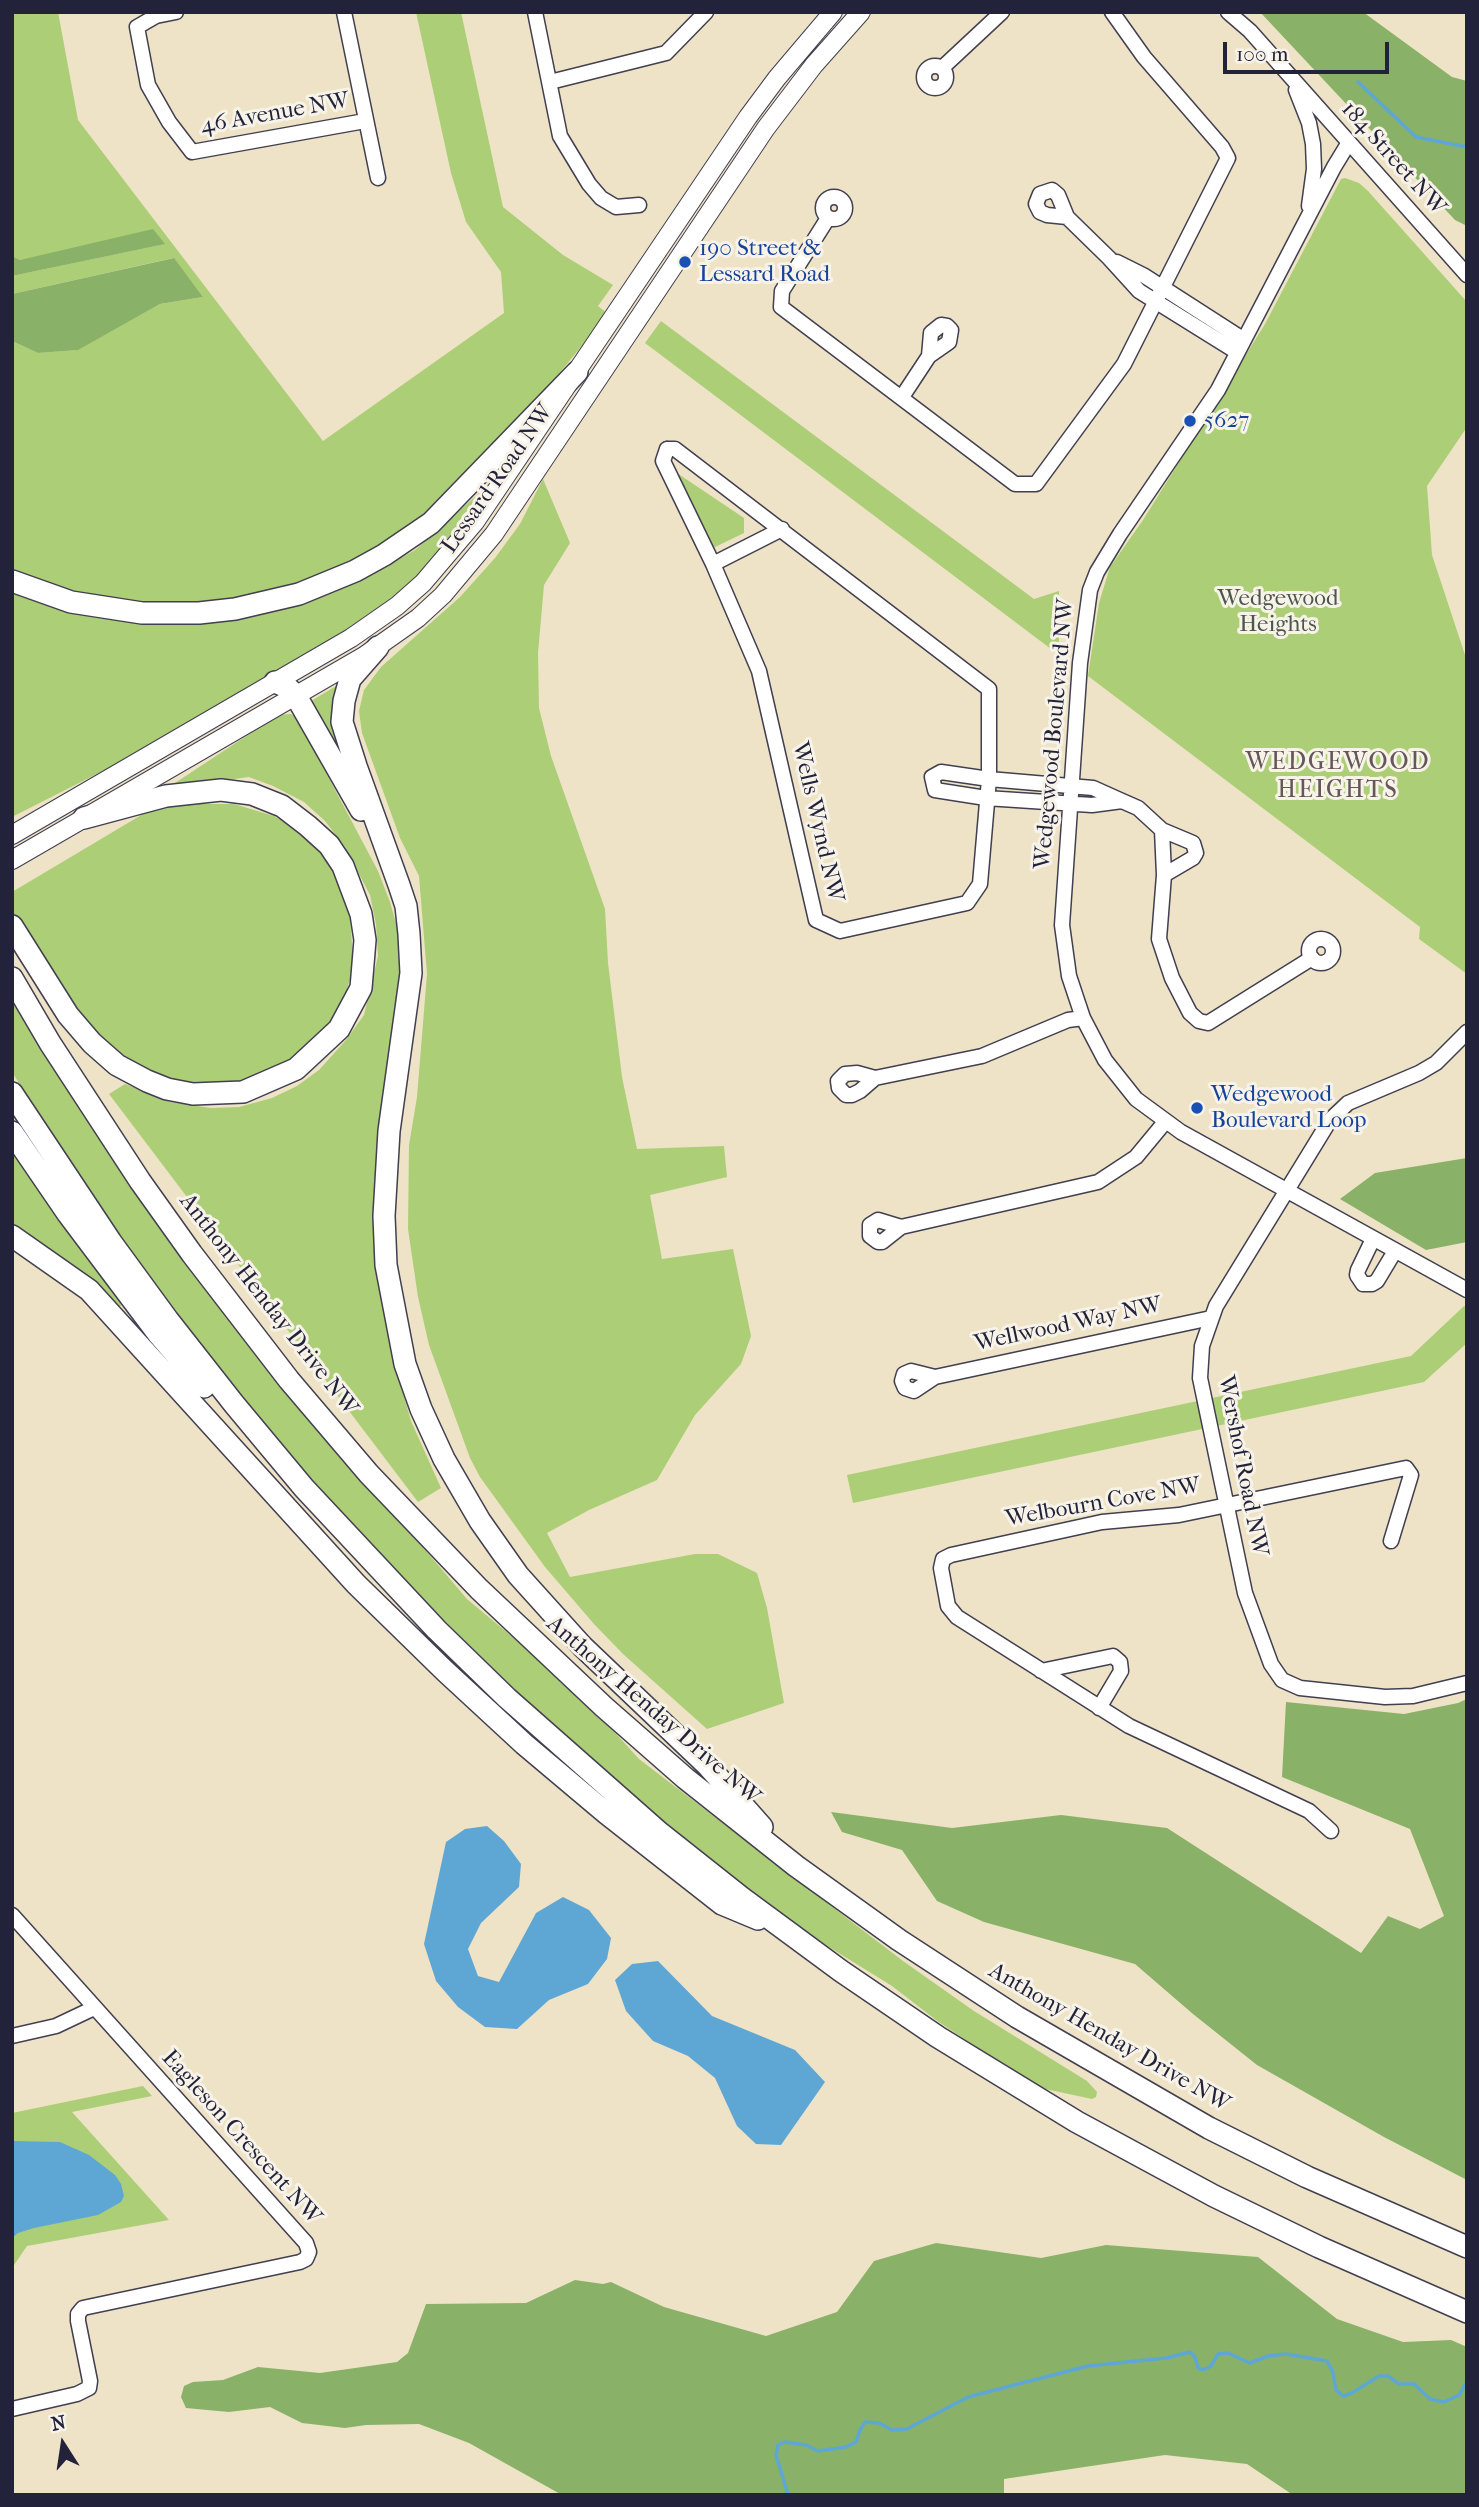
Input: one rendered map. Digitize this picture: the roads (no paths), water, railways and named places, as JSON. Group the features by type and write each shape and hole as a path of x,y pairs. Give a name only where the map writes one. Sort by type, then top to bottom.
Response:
{"highway":[{"path":"12,581 71,602 142,613 169,614 235,609 269,603 307,591 355,571 431,523 577,372"},
{"path":"378,647 350,679 342,722 405,906 411,974 386,1167 386,1265 405,1364 421,1409 444,1460 474,1511 518,1575 582,1646 708,1766 796,1866"},
{"path":"275,682 287,687 296,696 389,861"},
{"path":"12,926 68,1015 92,1043 117,1065 167,1089 192,1094 243,1092 296,1069 339,1029 360,988 365,940 361,914 343,866 329,845 308,826 282,806 252,794 221,790 166,796 84,818"},
{"name":"Anthony Henday Drive NW","path":"12,978 94,1114 177,1233 289,1380 369,1474 527,1636 685,1778 796,1866 899,1940 1017,2017 1209,2128 1307,2177 1467,2247"},
{"path":"12,1093 104,1232 168,1320 304,1488 436,1629 507,1698 660,1833 782,1928 938,2037 1077,2122 1214,2196 1467,2312"},
{"path":"12,1132 68,1214 159,1335 235,1424 304,1488"},
{"path":"12,1236 89,1290 356,1584 524,1744 722,1905 782,1928"}],"main road":[{"name":"Lessard Road NW","path":"13,834 372,624 423,583 475,523 748,117 833,12"},
{"name":"Lessard Road NW","path":"19,857 378,647 418,618 443,595 480,553 766,128 814,65 861,12"}],"street":[{"name":"46 Avenue NW","path":"176,12 156,16 137,27 148,85 169,122 192,152 365,121"},
{"path":"344,12 379,178"},
{"path":"535,12 560,136 589,184 601,198 616,206 639,205"},
{"path":"550,82 666,53 706,12"},
{"path":"942,68 1002,12"},
{"path":"828,218 782,291 781,307 1015,484 1036,484 1124,364 1228,158 1222,147 1144,57 1112,12"},
{"name":"184 Street NW","path":"1228,12 1250,31 1467,275"},
{"path":"1293,82 1309,123 1313,144 1314,169 1308,216"},
{"name":"Wedgewood Boulevard NW","path":"1348,144 1198,422 1120,534 1097,572 1090,590 1080,663 1062,925 1069,976 1083,1018 1105,1060 1136,1099 1165,1122 1467,1290"},
{"path":"1067,218 1110,258 1139,291 1159,294 1241,346"},
{"path":"902,397 929,356"},
{"name":"Wells Wynd NW","path":"667,449 675,449 989,689 989,779 980,884 967,903 840,932 816,920 759,671 713,564 663,461 667,449"},
{"path":"713,564 782,529"},
{"path":"1122,801 1092,805 986,798 935,790 932,777 941,772 1093,788 1138,808 1162,830 1193,843 1196,853 1186,863 1164,876"},
{"path":"1162,830 1164,876 1159,939 1172,978 1190,1013 1199,1021 1209,1023 1218,1018 1312,958"},
{"path":"875,1078 982,1056 1068,1020 1083,1018"},
{"name":"Wershof Road NW","path":"1467,1032 1428,1068 1348,1103 1330,1120 1222,1295 1202,1346 1200,1378 1245,1593 1271,1664 1282,1680 1300,1688 1385,1697 1413,1696 1467,1683"},
{"path":"901,1227 1098,1182 1136,1157 1165,1122"},
{"path":"1373,1239 1357,1270 1363,1284 1377,1281 1395,1251"},
{"name":"Wellwood Way NW","path":"935,1377 1211,1318"},
{"path":"1225,1505 1406,1468 1411,1475 1391,1541"},
{"name":"Welbourn Cove NW","path":"1225,1505 1169,1517 1102,1522 951,1555 943,1559 941,1574 950,1610 1129,1726 1309,1811 1331,1831"},
{"path":"1041,1671 1108,1656 1117,1659 1122,1666 1121,1671 1099,1708"},
{"name":"Eagleson Crescent NW","path":"12,1915 306,2243 309,2252 306,2259 300,2262 83,2308 78,2314 78,2321 89,2388 77,2394 12,2409"},
{"path":"12,2036 56,2025 94,2008"}],"water":[{"path":"487,1826 504,1841 521,1864 519,1887 481,1923 468,1949 478,1976 499,1982 536,1913 563,1897 589,1910 611,1938 607,1959 588,1984 549,2000 517,2029 485,2027 458,2007 436,1981 424,1944 446,1842 465,1829"},
{"path":"658,1961 712,2016 795,2050 825,2082 781,2145 756,2144 737,2126 715,2078 688,2056 653,2041 626,2011 615,1980 632,1964"},
{"path":"12,2141 60,2142 89,2155 115,2175 124,2196 121,2202 98,2215 34,2228 12,2238"}],"waterway":[{"path":"1358,82 1416,137 1467,147"},
{"path":"788,2495 776,2455 778,2445 785,2442 806,2445 818,2451 846,2447 856,2442 865,2422 879,2423 892,2430 907,2429 968,2397 1088,2366 1166,2358 1190,2352 1195,2357 1198,2368 1203,2370 1211,2366 1218,2354 1228,2353 1250,2363 1268,2356 1286,2354 1327,2361 1333,2373 1336,2390 1343,2396 1379,2376 1388,2376 1399,2384 1414,2384 1430,2399 1444,2402 1459,2395 1467,2382"}],"place":[{"name":"190 Street & Lessard Road","path":"685,262"},
{"name":"5627","path":"1190,421"},
{"name":"Wedgewood Boulevard Loop","path":"1197,1108"}],"district":[{"name":"WEDGEWOOD HEIGHTS","path":"1338,777"}],"park label":[{"name":"Wedgewood Heights","path":"1278,612"}]}
